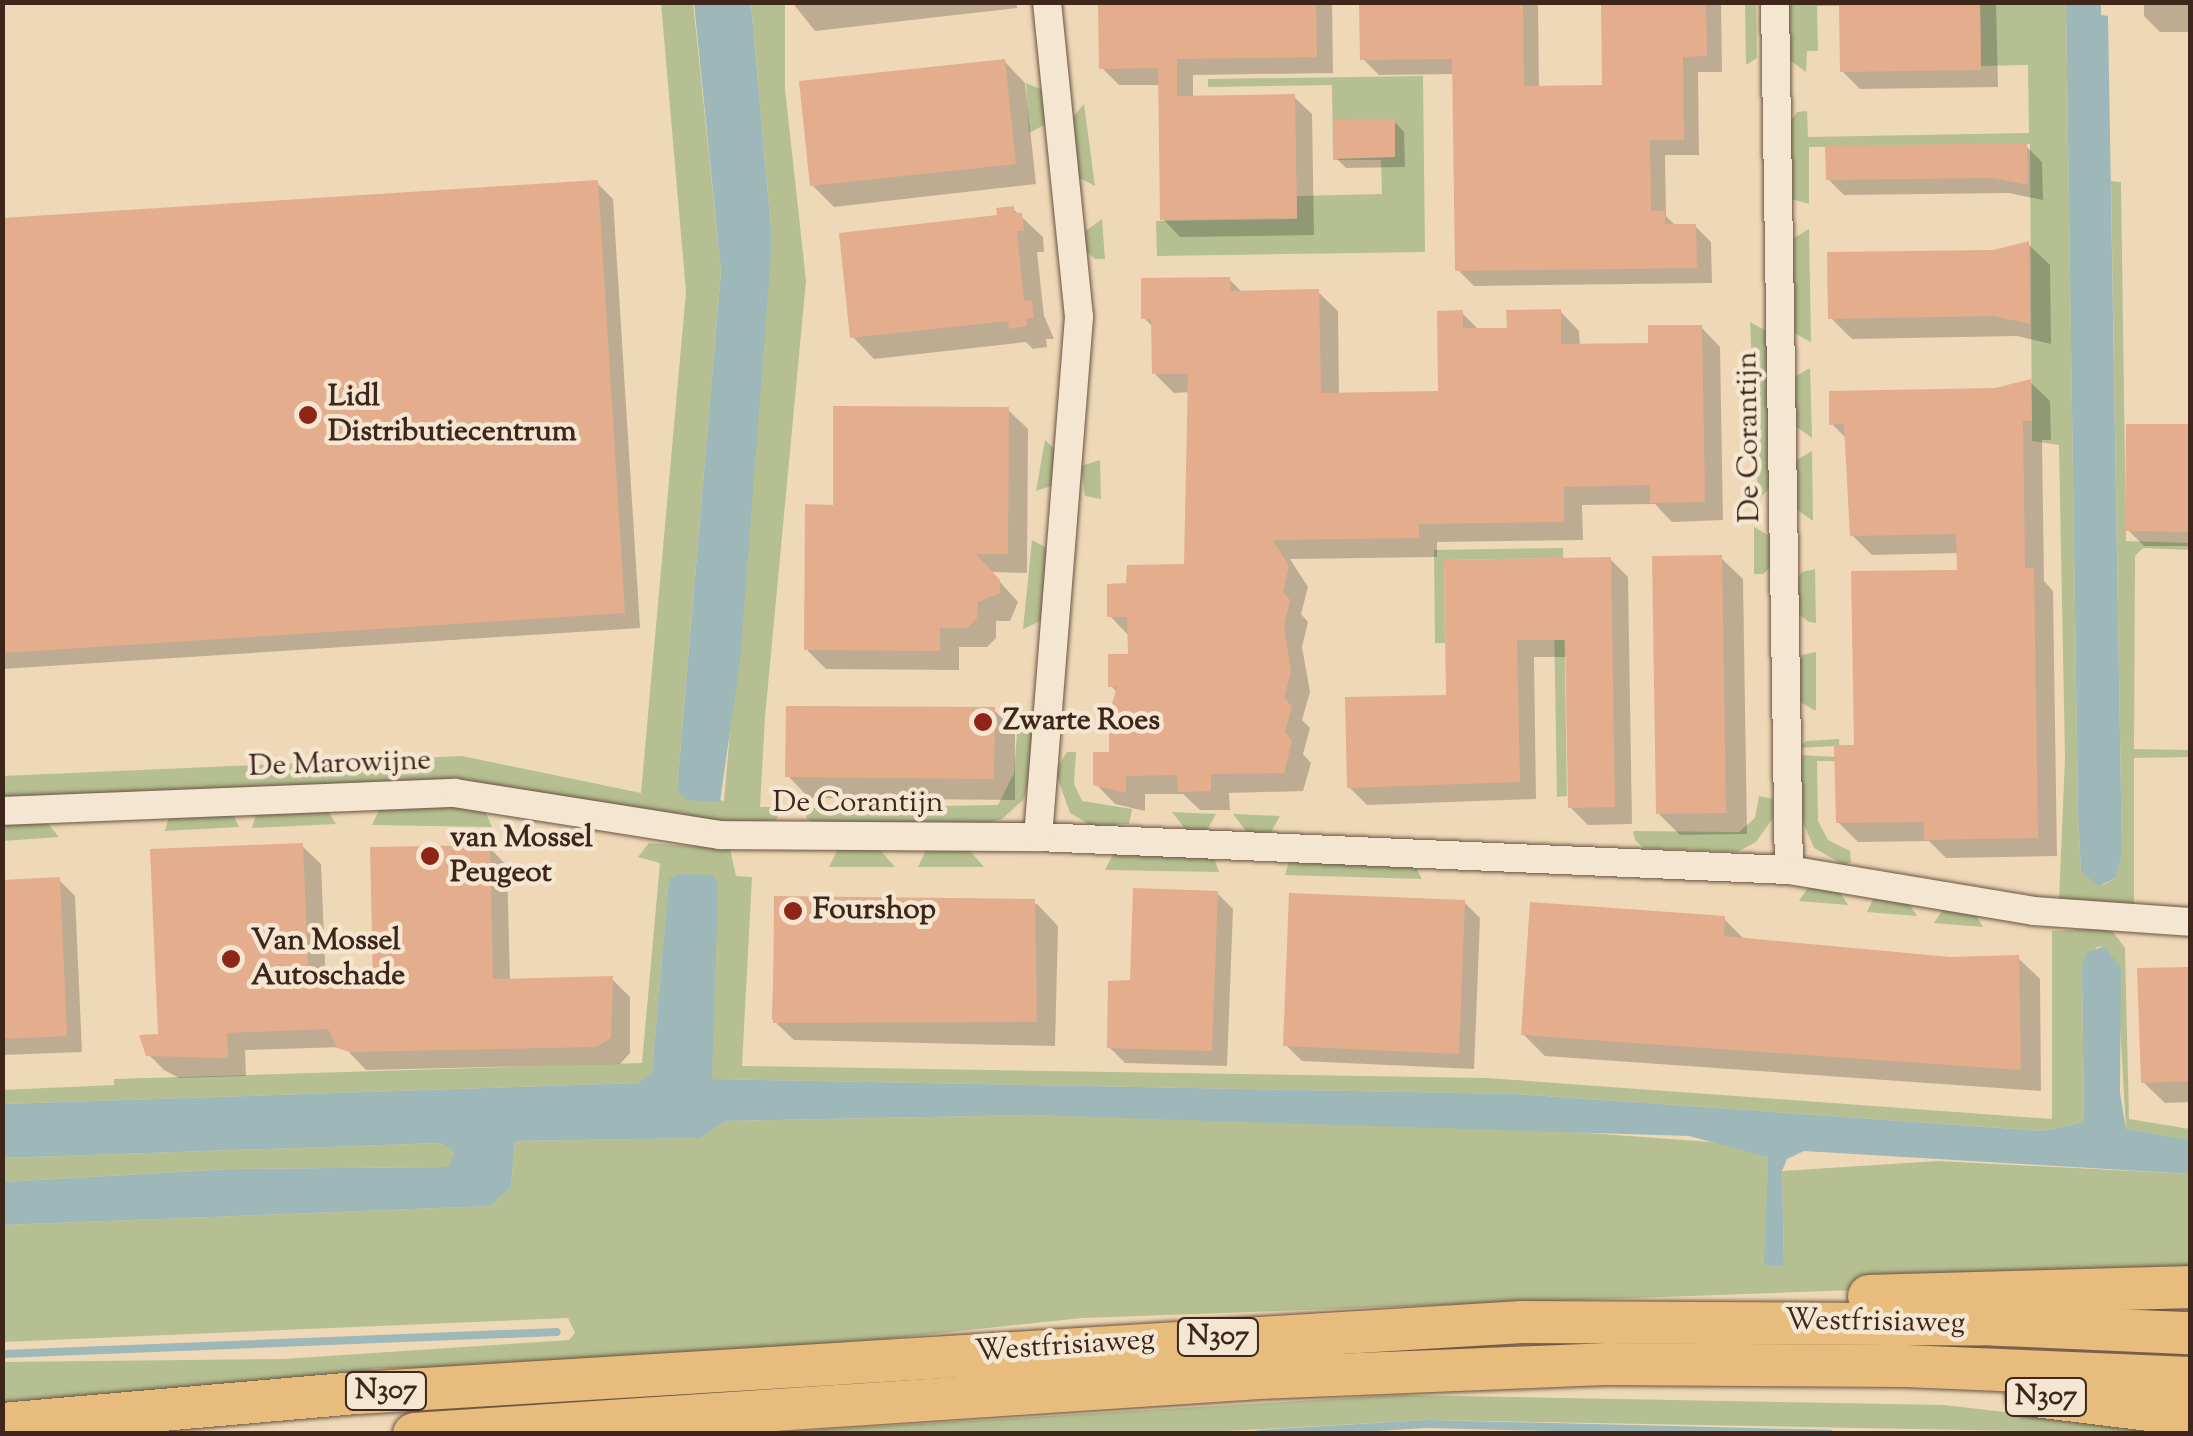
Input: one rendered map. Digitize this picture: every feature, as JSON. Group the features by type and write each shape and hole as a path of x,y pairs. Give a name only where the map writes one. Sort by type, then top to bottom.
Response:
{"highway":[{"name":"N307","path":"1667,1321 1738,1301 2190,1286"},
{"name":"Westfrisiaweg","path":"2,1424 358,1392 1086,1345 1667,1321 2190,1334"},
{"name":"N307","path":"1905,1366 2003,1392 2190,1415"},
{"name":"Westfrisiaweg","path":"414,1434 1440,1370 1905,1366 2190,1378"}],"street":[{"path":"1038,837 1079,317 1046,2"},
{"name":"De Corantijn","path":"1775,2 1789,870"},
{"name":"De Marowijne","path":"2,812 456,793 678,831"},
{"name":"De Corantijn","path":"678,831 1038,837 1789,870 2034,911 2190,922"}],"green space":[{"path":"693,2 721,271 677,790 724,801 772,241 751,3 785,3 785,89 806,281 765,717 760,807 781,807 776,820 714,825 436,780 3,797 3,776 462,756 641,793 686,292 661,3"},
{"path":"1745,3 1756,3 1757,58 1746,65"},
{"path":"1787,3 1980,3 1817,6 1818,51 1807,51 1806,72 1788,59"},
{"path":"1980,3 2066,3 2078,814 2081,872 2103,885 2116,878 2122,855 2111,181 2121,182 2126,541 2190,543 2190,550 2143,548 2135,556 2134,749 2190,750 2190,757 2134,758 2134,906 2059,900 2065,758 2059,445 2032,441 2030,144 1809,147 1809,204 1792,199 1790,122 1797,112 1807,111 1808,137 2029,133 2028,65 1981,66"},
{"path":"1423,76 1425,252 1157,256 1156,221 1297,219 1297,196 1382,194 1381,160 1333,160 1332,85 1208,87 1208,79"},
{"path":"1026,83 1045,91 1046,124 1029,133"},
{"path":"1084,104 1095,186 1078,177 1073,117"},
{"path":"1102,219 1105,259 1095,259 1085,250 1084,232"},
{"path":"1809,229 1811,342 1794,333 1791,240"},
{"path":"1750,322 1768,332 1770,488 1758,500"},
{"path":"1810,368 1812,438 1794,425 1794,377"},
{"path":"1045,440 1058,452 1054,485 1036,491"},
{"path":"1812,451 1813,521 1795,508 1795,461"},
{"path":"1100,460 1101,499 1085,496 1081,466"},
{"path":"1754,527 1771,537 1770,568 1763,574 1754,574"},
{"path":"1032,540 1048,549 1043,620 1023,629"},
{"path":"1563,548 1567,796 1557,797 1553,558 1444,560 1445,643 1435,643 1434,550"},
{"path":"1815,569 1816,623 1797,613 1796,582 1802,572"},
{"path":"1816,652 1814,710 1798,701 1798,664 1802,655"},
{"path":"1019,707 1035,719 1030,780 1023,800 1002,819 981,825 817,824 806,818 808,808 998,805 1014,773"},
{"path":"1839,739 1840,761 1817,761 1818,821 1828,840 1850,851 1851,862 1844,865 1814,848 1800,815 1799,755 1836,757 1836,746 1799,748 1806,741"},
{"path":"1067,752 1076,752 1074,784 1082,801 1132,809 1129,824 1092,826 1070,813 1055,771"},
{"path":"1759,796 1773,799 1773,818 1756,842 1737,852 1644,848 1635,840 1633,831 1739,832 1755,818"},
{"path":"450,805 485,811 492,827 372,825 381,806"},
{"path":"327,809 336,824 252,828 256,814"},
{"path":"1172,812 1216,814 1207,830 1186,830"},
{"path":"233,814 239,827 165,831 169,816"},
{"path":"1233,814 1280,816 1271,832 1247,832"},
{"path":"46,821 59,837 3,841 3,823"},
{"path":"649,843 730,849 736,876 752,877 742,1066 1487,1078 2052,1119 2052,931 2110,928 2125,948 2129,1119 2190,1129 2190,1140 2126,1129 2117,973 2104,946 2097,947 2082,968 2084,1122 2043,1131 1516,1094 712,1079 714,875 669,880 652,1073 639,1083 3,1104 2,1090 114,1085 114,1079 642,1063 660,863 638,857"},
{"path":"838,849 880,850 895,867 829,867"},
{"path":"926,850 969,850 984,867 918,867"},
{"path":"1114,852 1214,858 1219,872 1105,870"},
{"path":"1289,861 1414,864 1422,879 1285,875"},
{"path":"1809,886 1839,891 1848,905 1799,901"},
{"path":"1874,897 1908,902 1917,916 1867,912"},
{"path":"1944,908 1975,913 1983,927 1934,923"},
{"path":"1026,1115 1520,1128 1737,1144 1768,1157 1765,1265 1784,1265 1782,1171 1938,1161 2190,1174 2190,1278 1082,1318 736,1355 533,1368 376,1368 312,1382 3,1404 3,1362 283,1359 569,1340 575,1333 568,1318 3,1342 3,1225 490,1206 511,1187 515,1141 701,1138 725,1121"},
{"path":"441,1143 454,1152 450,1167 231,1169 3,1182 3,1158"},
{"path":"1397,1395 1944,1405 2190,1434 1426,1420 1174,1434 753,1434"}],"water":[{"path":"694,3 751,3 772,241 740,661 720,802 686,800 677,790 721,271"},
{"path":"2066,3 2101,3 2101,15 2108,16 2122,855 2116,878 2099,886 2081,872 2078,814"},
{"path":"678,874 714,875 718,886 712,1079 1516,1094 2043,1131 2084,1122 2082,968 2086,953 2104,946 2121,968 2120,1093 2126,1129 2190,1140 2190,1174 1804,1151 1787,1159 1782,1171 1784,1265 1764,1265 1768,1157 1689,1136 1026,1115 725,1121 701,1138 515,1141 511,1187 490,1206 3,1225 3,1182 231,1169 449,1167 454,1152 441,1143 3,1158 3,1104 639,1083 652,1072 669,879"}],"building":[{"path":"1316,2 1317,57 1177,59 1177,96 1295,94 1297,218 1160,220 1158,68 1099,69 1098,5"},
{"path":"1359,2 1523,2 1524,86 1602,85 1601,2 1706,2 1707,56 1683,57 1684,140 1650,140 1651,211 1665,211 1665,224 1696,224 1697,268 1455,271 1452,59 1360,60"},
{"path":"1980,3 1981,70 1840,72 1839,5"},
{"path":"1005,59 1016,164 810,186 799,81"},
{"path":"1395,119 1395,157 1333,159 1333,120"},
{"path":"2027,143 2028,185 1992,178 1826,180 1825,146"},
{"name":"Lidl Distributiecentrum","path":"598,180 625,613 2,653 2,218"},
{"path":"1014,206 1014,213 1022,213 1024,231 1017,231 1024,301 1032,300 1034,318 1026,319 1027,326 1009,329 1008,321 850,338 839,233 997,215 996,208"},
{"path":"2029,241 2030,324 1994,316 1828,319 1827,252 1993,250"},
{"path":"1230,277 1231,291 1319,289 1321,393 1438,391 1437,311 1463,310 1463,328 1507,328 1506,310 1561,309 1561,344 1648,343 1648,325 1702,325 1705,502 1650,503 1650,485 1564,487 1564,522 1419,524 1419,538 1273,540 1289,566 1283,592 1290,600 1284,626 1291,671 1284,698 1292,706 1285,732 1292,741 1284,773 1211,774 1211,791 1178,792 1177,775 1126,776 1126,793 1093,785 1093,752 1109,752 1109,714 1117,687 1108,687 1108,654 1128,654 1127,617 1107,617 1107,584 1126,583 1127,565 1184,564 1188,374 1152,374 1151,319 1141,319 1141,278"},
{"path":"2031,379 2032,421 2023,421 2025,568 2034,568 2038,838 1924,840 1924,822 1836,823 1834,745 1854,745 1851,571 1957,570 1956,534 1850,536 1844,424 1829,425 1829,391 1995,388"},
{"path":"833,406 1009,407 1008,554 976,554 1000,580 1000,593 978,602 977,618 967,628 940,628 940,651 804,650 805,504 833,505"},
{"path":"2126,424 2190,424 2190,532 2125,531"},
{"path":"1722,555 1726,813 1656,814 1652,556"},
{"path":"1611,557 1615,807 1568,808 1565,640 1517,640 1520,782 1347,788 1345,697 1446,695 1444,560"},
{"path":"786,706 995,707 994,779 785,777"},
{"path":"303,843 309,983 373,981 370,847 490,845 493,979 613,976 611,1038 596,1047 350,1052 337,1048 328,1029 227,1033 228,1058 146,1056 139,1035 158,1034 150,849"},
{"path":"60,877 67,1036 2,1039 2,880"},
{"path":"1133,888 1218,891 1212,1051 1107,1048 1108,981 1130,980"},
{"path":"1289,893 1465,900 1459,1054 1283,1046"},
{"path":"774,896 1035,899 1037,1022 773,1023"},
{"path":"1530,902 1725,916 1724,936 1950,957 2019,955 2021,1070 1521,1035"},
{"path":"2190,967 2190,1081 2141,1083 2137,968"}],"waterway":[{"path":"2,1354 557,1332"},
{"path":"1259,1434 1427,1424 1830,1434"}],"place":[{"name":"Lidl Distributiecentrum","path":"308,415"},
{"name":"Zwarte Roes","path":"983,722"},
{"name":"van Mossel Peugeot","path":"430,856"},
{"name":"Fourshop","path":"793,911"},
{"name":"Van Mossel Autoschade","path":"231,959"}]}
